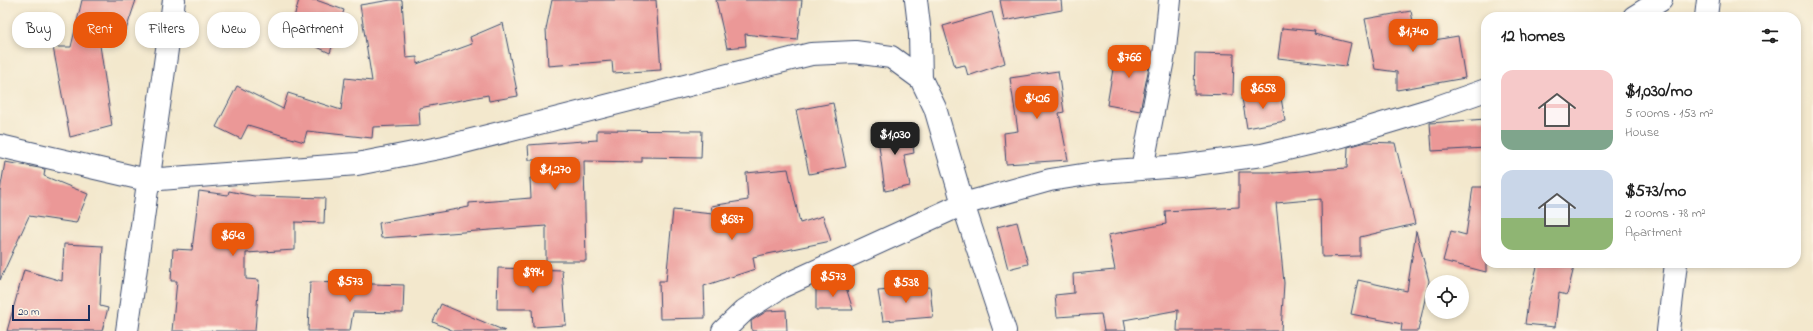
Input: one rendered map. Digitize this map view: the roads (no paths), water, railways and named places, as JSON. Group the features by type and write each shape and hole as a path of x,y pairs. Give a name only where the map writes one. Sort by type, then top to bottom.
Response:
{"street":[{"path":"127,331 147,180 174,0"},
{"path":"916,0 920,34 921,79 935,108 963,204 1006,331"},
{"path":"1142,169 1165,49 1170,0"},
{"path":"1642,12 1661,0"},
{"path":"1707,12 1708,0"},
{"path":"0,146 147,180 357,164 444,147 811,54 855,52 891,57 921,79"},
{"path":"723,331 745,310 781,287 963,204 1050,180 1101,172 1180,166 1262,155 1342,136 1432,109 1481,92"},
{"path":"1668,331 1675,268"}]}
